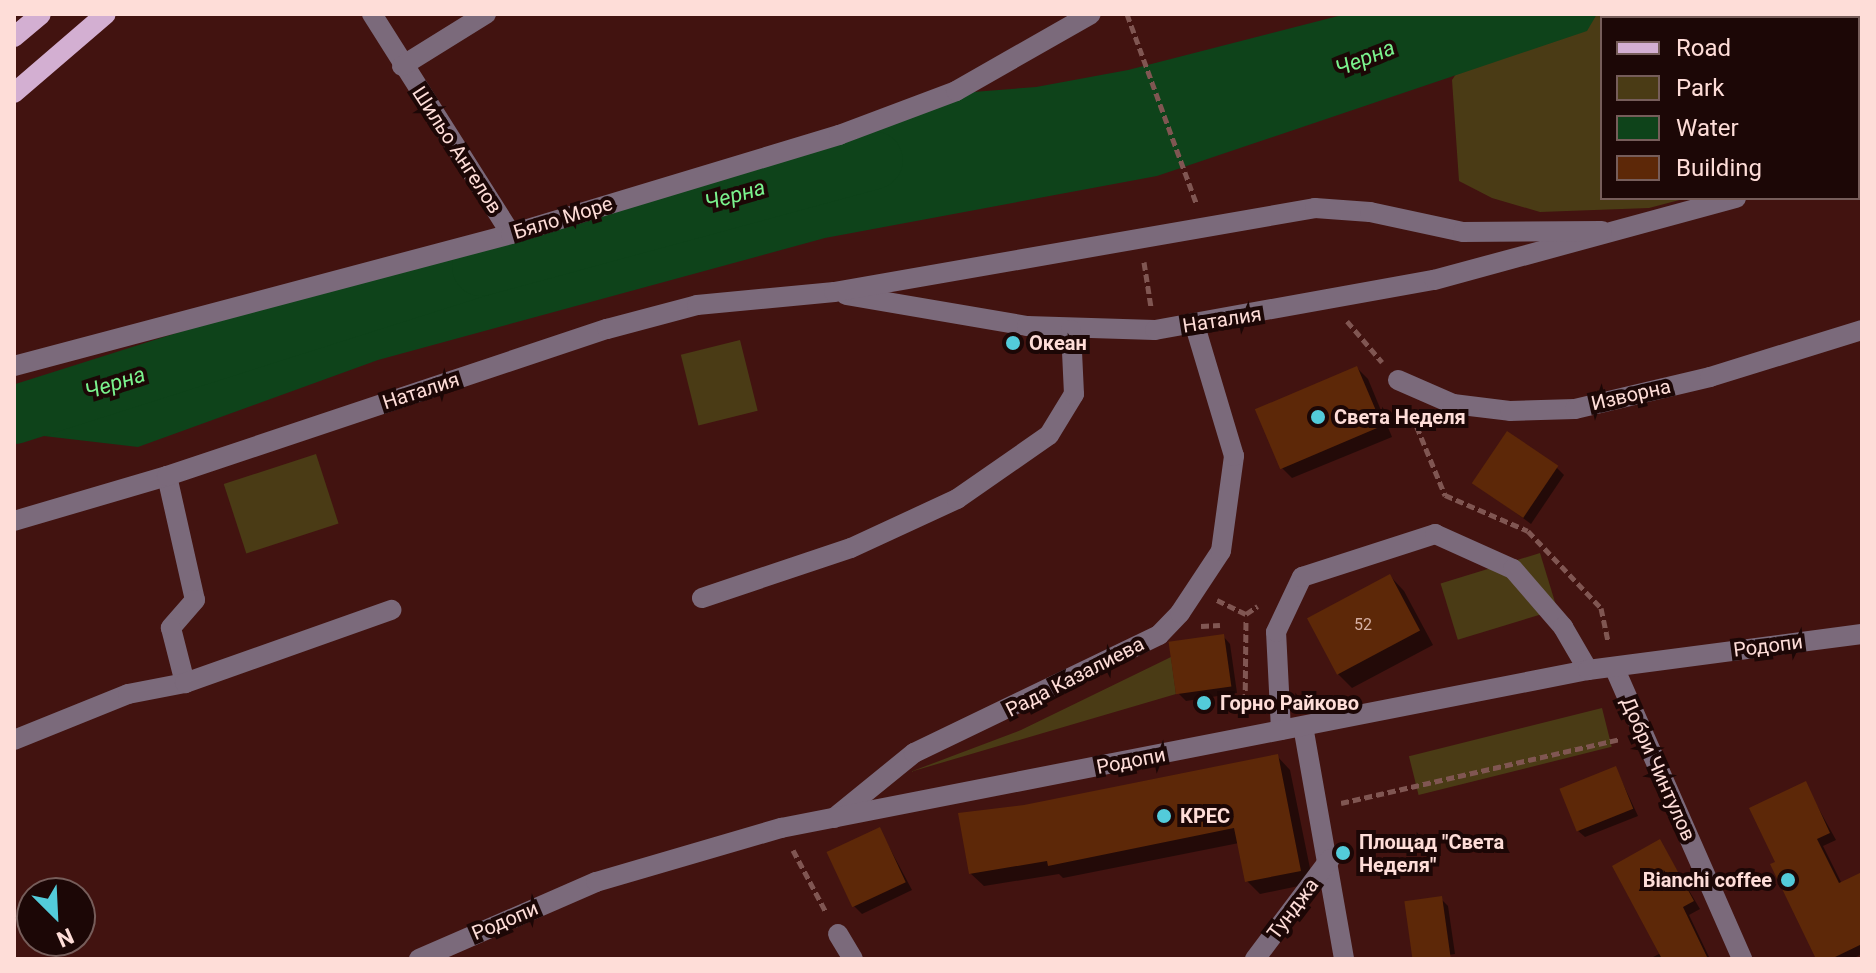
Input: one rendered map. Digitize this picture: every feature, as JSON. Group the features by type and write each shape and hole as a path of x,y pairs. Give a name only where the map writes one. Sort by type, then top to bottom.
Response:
{"main road":[{"path":"14,37 41,14"},
{"path":"14,93 106,14"}],"street":[{"name":"Шильо Ангелов","path":"372,14 402,66 511,234"},
{"name":"Шильо Ангелов","path":"402,66 486,14"},
{"name":"Бяло Море","path":"14,366 511,234 839,135 941,96 1012,63 1068,18 1091,14"},
{"name":"Наталия","path":"834,292 940,314 1071,330 1195,326 1330,302 1467,271 1602,231 1728,200"},
{"name":"Наталия","path":"14,521 167,476 607,329 697,305 834,292 1315,208 1370,212 1463,232 1602,231"},
{"name":"Рада Казалиева","path":"830,821 914,753 1159,635 1180,613 1221,551 1234,456 1195,326"},
{"path":"702,598 851,548 943,505 1049,435 1074,394 1071,330"},
{"name":"Изворна","path":"1398,380 1453,404 1510,411 1575,409 1710,377 1862,330"},
{"path":"167,476 195,600 171,628 185,683"},
{"path":"1281,730 1276,632 1302,577 1435,534 1513,569 1563,627 1588,670"},
{"path":"14,740 128,694 185,683 391,610"},
{"name":"Родопи","path":"419,959 596,882 781,828 830,821 1588,670 1862,634"},
{"name":"Добри Чинтулов","path":"1614,667 1742,959"},
{"path":"1303,726 1330,859 1344,959"},
{"name":"Тунджа","path":"1255,959 1330,859"},
{"path":"838,934 853,959"}],"path":[{"path":"1127,14 1199,210"},
{"path":"1330,302 1398,380 1445,495 1528,531 1601,608 1614,667"},
{"path":"1206,595 1246,616 1245,739"},
{"path":"1321,808 1641,734"},
{"path":"781,828 838,934"}],"green space":[{"path":"1496,14 1862,14 1862,152 1860,16 1600,16 1600,200 1679,200 1649,208 1540,212 1492,198 1459,181 1452,80"},
{"path":"740,340 758,411 698,426 681,355"},
{"path":"316,454 339,523 246,553 224,484"},
{"path":"1540,553 1557,609 1458,640 1441,583"},
{"path":"1171,657 1176,694 910,772 1021,730"},
{"path":"1602,708 1612,747 1419,795 1409,756"}],"water":[{"path":"1346,14 1597,14 1587,31 1157,176 825,238 378,360 138,447 35,435 183,371 761,210 824,153 960,93 1036,87 1128,70"}],"building":[{"name":"Света Неделя","path":"1357,366 1382,426 1280,469 1255,409"},
{"path":"1507,431 1558,466 1523,518 1472,483"},
{"path":"1390,574 1420,631 1337,675 1307,618"},
{"path":"1224,634 1231,686 1176,694 1169,642"},
{"name":"КРЕС","path":"1278,754 1301,871 1245,882 1234,828 1048,866 1047,861 969,874 958,813 1024,805"},
{"path":"1616,766 1633,809 1577,832 1559,789"},
{"path":"1806,781 1830,833 1817,839 1839,883 1862,872 1862,944 1831,959 1816,959 1770,864 1775,862 1749,808"},
{"path":"880,827 906,882 852,907 827,852"},
{"path":"1660,839 1694,901 1683,907 1708,959 1662,959 1612,866"},
{"path":"1442,896 1451,959 1412,959 1404,901"}],"waterway":[{"name":"Черна","path":"14,415 481,267 874,160"}],"place":[{"name":"Океан","path":"1013,343"},
{"name":"Света Неделя","path":"1318,417"},
{"name":"Горно Райково","path":"1204,703"},
{"name":"КРЕС","path":"1164,816"},
{"name":"Площад \"Света Неделя\"","path":"1343,853"},
{"name":"Bianchi coffee","path":"1788,880"}]}
